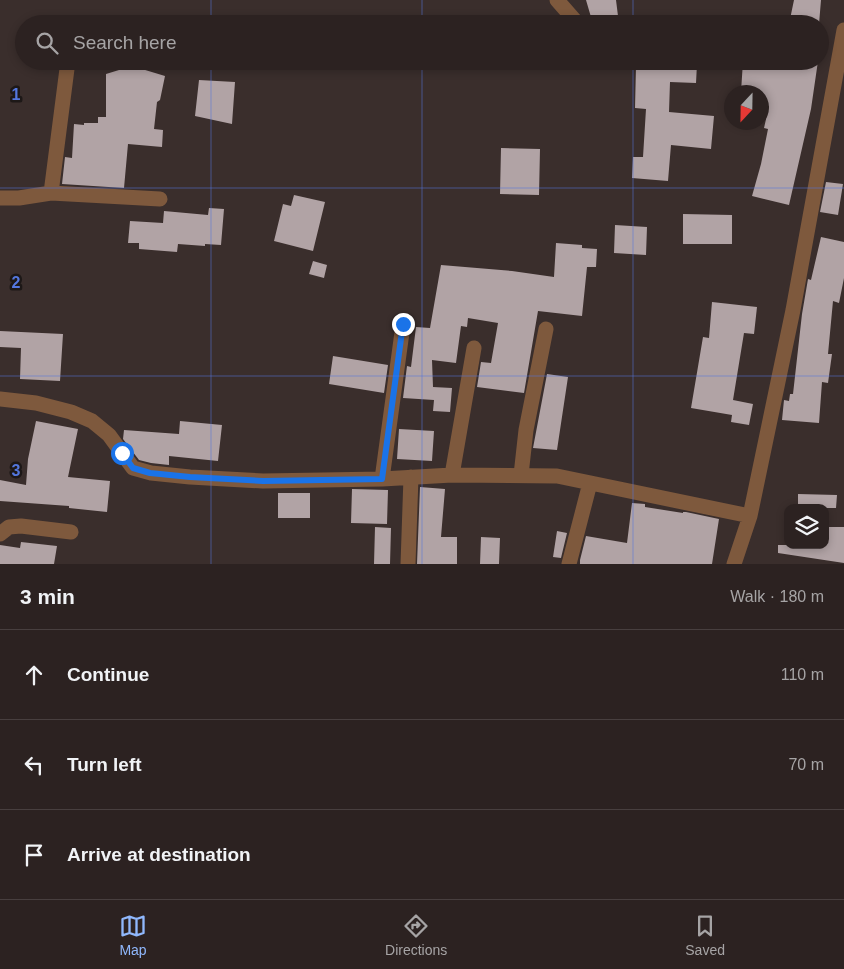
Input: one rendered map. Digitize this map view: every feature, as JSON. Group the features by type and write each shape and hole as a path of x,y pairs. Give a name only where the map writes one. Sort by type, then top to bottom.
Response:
{"street":[{"path":"557,0 570,15"},
{"path":"734,564 750,516 793,310 844,30"},
{"path":"51,192 67,70"},
{"path":"0,198 19,198 51,192 160,199"},
{"path":"382,479 403,324"},
{"path":"521,475 526,430 546,328"},
{"path":"452,475 474,348"},
{"path":"0,399 36,403 71,412 92,421 109,435 133,468 150,473 263,481 382,479 452,475 557,476 750,516"},
{"path":"408,564 411,477"},
{"path":"569,564 590,482"},
{"path":"0,534 9,527 21,526 71,532"}],"building":[{"path":"586,0 616,0 618,15 590,15"},
{"path":"794,0 821,0 820,15 791,15"},
{"path":"119,70 145,70 165,76 160,100 157,102 154,129 163,130 162,147 128,144 124,188 62,184 65,157 72,158 74,124 98,123 98,117 106,117 106,74"},
{"path":"636,70 697,70 696,83 670,82 669,112 714,116 711,149 671,145 668,181 632,178 633,157 643,157 646,109 635,108"},
{"path":"742,70 817,70 811,109 789,205 752,196 769,130 769,85 741,85"},
{"path":"199,80 235,82 232,124 195,116"},
{"path":"501,148 540,149 539,195 500,194"},
{"path":"826,182 843,184 838,215 820,212"},
{"path":"294,195 325,202 313,251 274,241 283,204 291,206"},
{"path":"209,208 224,209 221,245 178,244 177,252 139,249 139,243 128,243 130,221 163,223 164,211 208,215"},
{"path":"683,214 732,215 732,244 683,244"},
{"path":"615,225 647,227 646,255 614,253"},
{"path":"821,237 844,242 844,278 839,303 833,301 828,354 832,354 828,383 822,382 819,423 782,420 784,400 789,401 790,394 793,394 808,279 811,280"},
{"path":"556,243 582,245 582,248 597,249 596,267 587,267 582,316 538,311 524,393 477,387 481,362 491,363 498,323 468,318 467,327 461,326 456,363 432,360 433,387 452,388 450,412 433,411 434,400 403,398 407,366 411,367 416,327 430,328 441,265 512,271 554,277"},
{"path":"313,261 327,265 324,278 309,274"},
{"path":"712,302 757,307 754,334 744,333 733,400 753,404 749,425 731,422 732,415 691,408 703,337 709,338"},
{"path":"0,331 63,334 60,381 20,379 21,348 0,347"},
{"path":"333,356 388,365 384,393 329,384"},
{"path":"547,374 568,377 557,450 533,448"},
{"path":"36,421 78,429 68,477 110,481 107,512 69,508 69,506 0,501 0,480 26,485 28,459"},
{"path":"180,421 222,425 218,461 169,456 169,465 151,463 139,460 123,439 124,430 179,434"},
{"path":"399,429 434,431 432,461 397,459"},
{"path":"420,487 445,489 441,537 457,537 457,564 417,564"},
{"path":"352,489 388,490 387,524 351,523"},
{"path":"278,493 310,493 310,518 278,518"},
{"path":"798,494 837,495 836,508 829,508 829,504 798,504"},
{"path":"632,503 645,504 645,507 686,512 719,519 712,564 580,564 586,536 627,543"},
{"path":"375,527 391,528 390,564 374,564"},
{"path":"829,527 844,527 844,563 778,553 778,545 784,545 784,549 829,549"},
{"path":"557,531 567,533 561,558 553,557"},
{"path":"481,537 500,538 499,564 480,564"},
{"path":"21,542 57,546 54,564 0,564 0,545 20,548"}],"route":[{"path":"122,453 133,468 150,473 263,481 382,479 403,324"}]}
